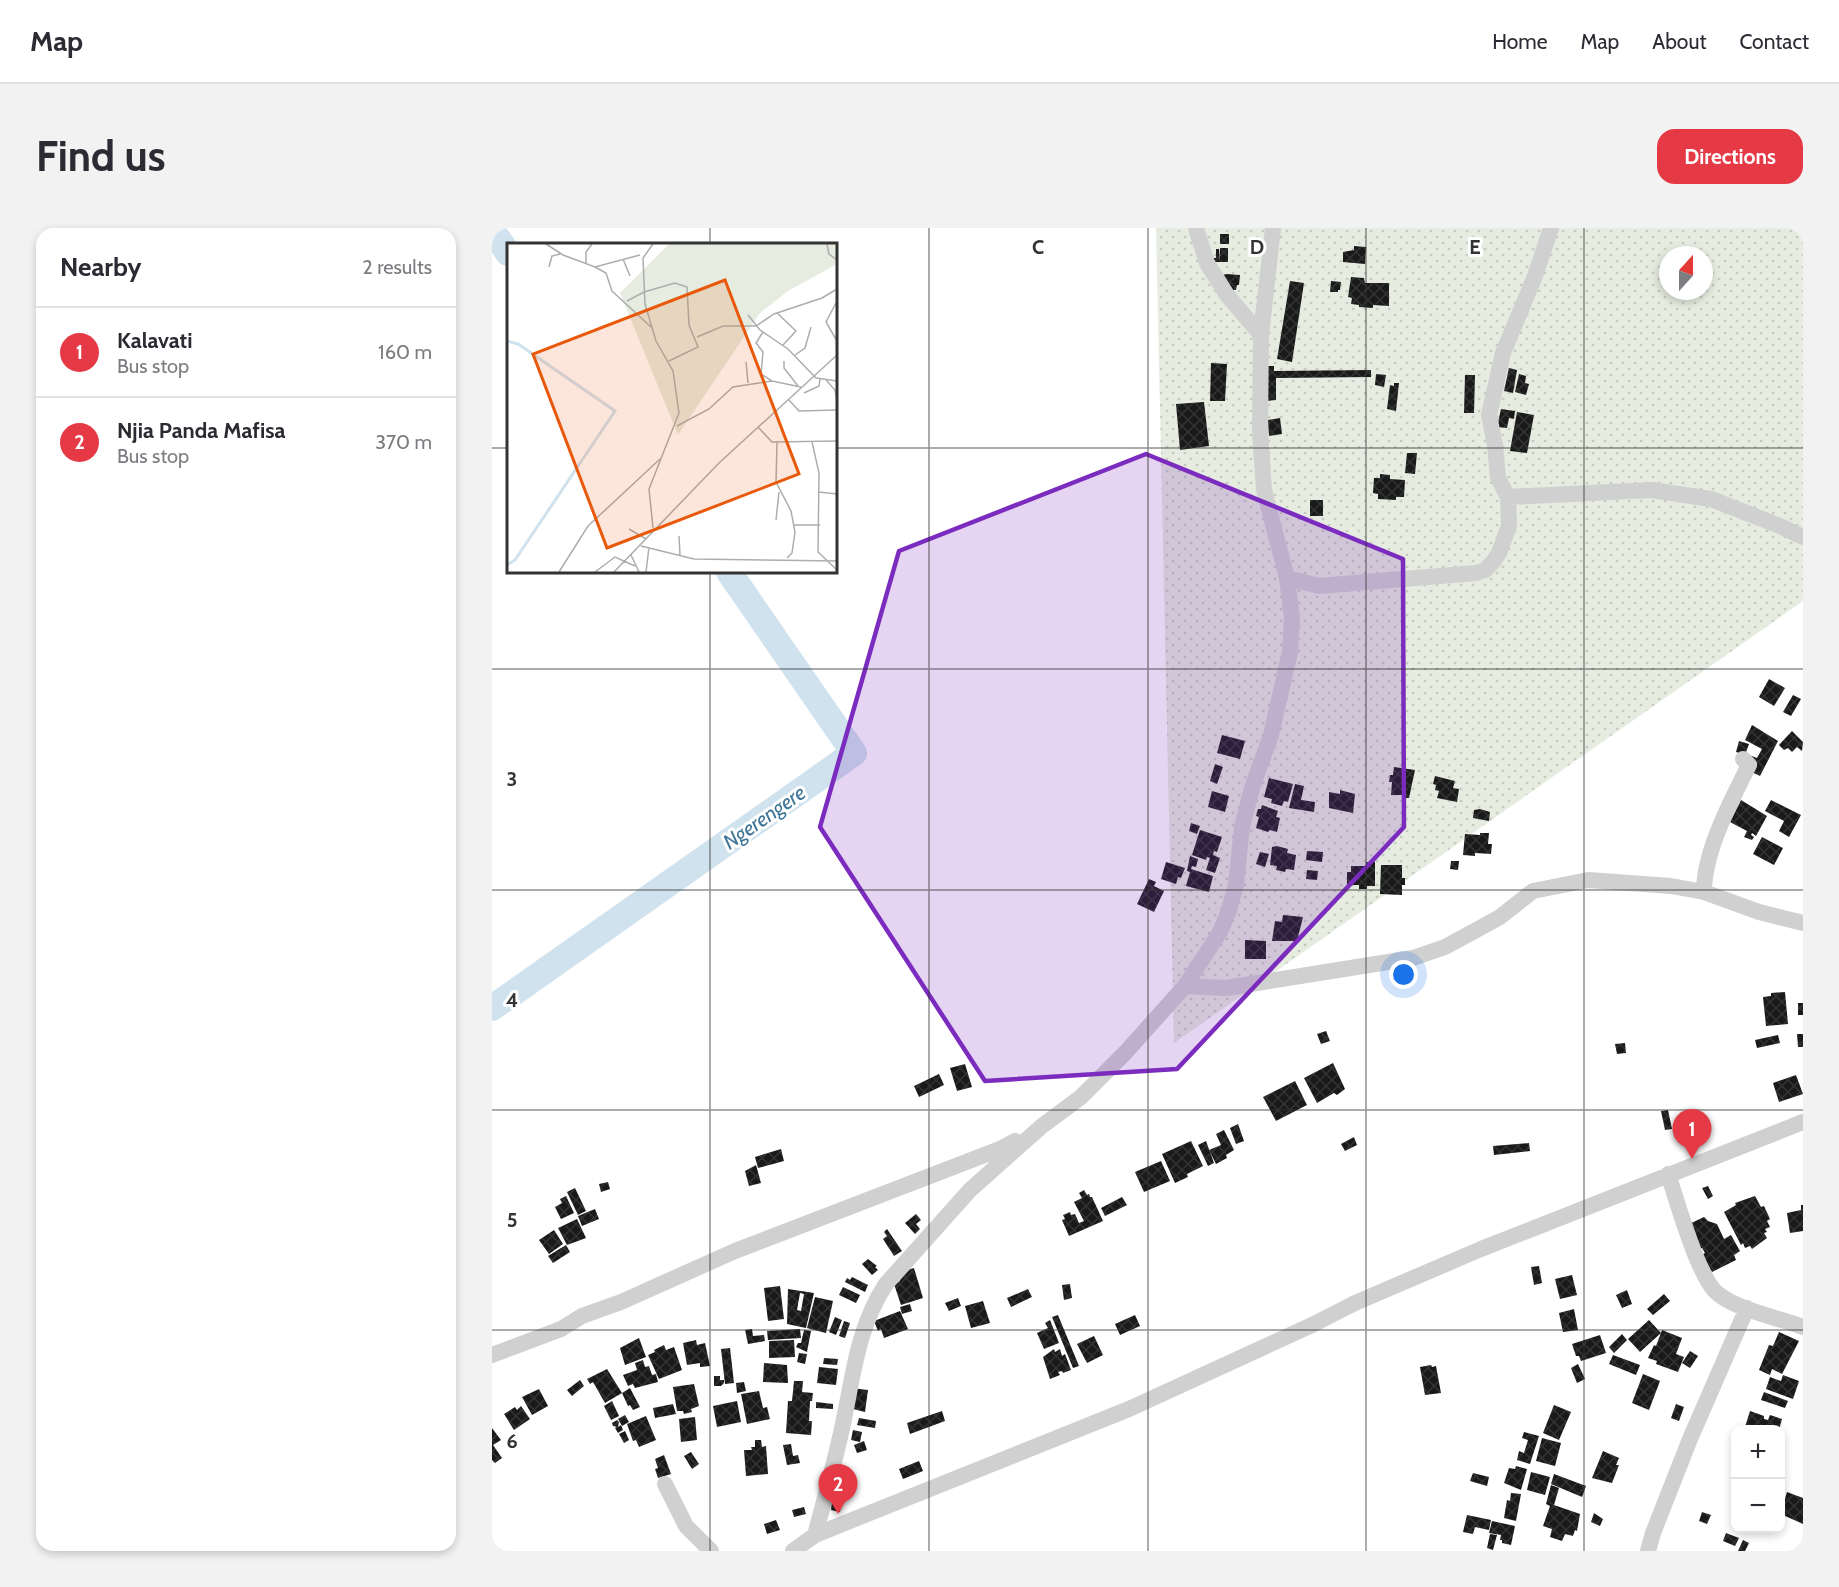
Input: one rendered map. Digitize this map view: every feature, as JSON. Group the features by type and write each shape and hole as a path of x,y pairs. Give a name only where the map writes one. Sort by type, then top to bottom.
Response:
{"street":[{"path":"1196,228 1207,263 1227,295 1261,335"},
{"path":"815,1535 834,1463 856,1355 867,1319 886,1284 970,1190 1042,1126 1081,1097 1125,1053 1185,986 1220,932 1236,885 1242,827 1251,788 1271,735 1290,652 1292,618 1287,578 1264,490 1260,431 1261,335 1273,228"},
{"path":"1287,578 1319,586 1449,576 1482,571 1493,562 1503,544 1509,526 1508,497 1498,478 1490,415 1503,353 1535,276 1551,228"},
{"path":"1508,497 1652,490 1711,500 1803,537"},
{"path":"1704,892 1705,874 1714,845 1749,765 1743,759"},
{"path":"1185,986 1226,988 1413,958 1445,947 1491,921 1533,891 1588,880 1671,886 1704,892 1759,912 1803,923"},
{"path":"793,1551 815,1535 1129,1409 1355,1303 1481,1249 1803,1122"},
{"path":"492,1355 561,1329 582,1316 621,1302 726,1255 801,1228 878,1195 1000,1149 1042,1126"},
{"path":"1668,1174 1704,1276 1718,1294 1747,1308 1803,1327"},
{"path":"1648,1551 1690,1439 1747,1308"},
{"path":"665,1484 686,1526 711,1551"}],"highlighted area":[{"path":"1146,454 1403,559 1404,827 1177,1069 985,1081 820,827 899,551"}],"shaded area":[{"path":"1156,228 1803,228 1803,601 1174,1043"}],"building":[{"path":"1220,234 1229,234 1229,244 1220,244"},
{"path":"1354,246 1366,247 1365,264 1343,262 1343,252 1354,250"},
{"path":"1220,248 1228,248 1228,262 1214,262 1216,249 1219,249 1220,260"},
{"path":"1223,275 1240,275 1236,290 1225,290"},
{"path":"1351,277 1364,278 1365,283 1389,283 1389,306 1373,305 1373,308 1351,304 1352,298 1348,297"},
{"path":"1290,281 1304,283 1292,362 1277,359"},
{"path":"1331,281 1341,282 1338,292 1330,292"},
{"path":"1211,363 1227,364 1225,401 1210,401"},
{"path":"1266,366 1274,366 1274,371 1371,370 1371,377 1276,378 1276,400 1266,401"},
{"path":"1509,368 1517,370 1513,393 1504,391"},
{"path":"1376,374 1386,375 1384,387 1375,385"},
{"path":"1519,374 1526,376 1525,383 1529,384 1526,395 1515,392"},
{"path":"1465,375 1475,375 1474,413 1464,413"},
{"path":"1394,383 1399,383 1396,411 1387,409 1390,385 1394,386"},
{"path":"1204,402 1209,446 1180,450 1176,404"},
{"path":"1501,409 1515,411 1514,419 1509,418 1507,428 1497,427"},
{"path":"1517,412 1534,415 1527,453 1510,451"},
{"path":"1280,418 1282,434 1269,436 1268,420"},
{"path":"1407,453 1417,453 1415,474 1405,473"},
{"path":"1380,474 1390,475 1390,479 1405,480 1404,497 1396,497 1396,500 1378,499 1378,494 1373,493 1374,478 1380,478"},
{"path":"1310,500 1323,500 1323,516 1310,516"},
{"path":"1769,679 1785,688 1774,706 1759,697"},
{"path":"1793,695 1801,699 1791,716 1783,712"},
{"path":"1752,725 1778,741 1760,776 1743,768 1749,755 1757,758 1762,749 1745,740"},
{"path":"1792,731 1803,742 1802,751 1797,747 1792,752 1788,748 1784,750 1779,745"},
{"path":"1222,735 1245,741 1240,759 1217,753"},
{"path":"1739,741 1749,744 1745,755 1736,752"},
{"path":"1215,764 1223,767 1217,784 1210,781"},
{"path":"1394,767 1415,770 1409,798 1403,798 1403,795 1391,795 1392,782 1389,782"},
{"path":"1435,776 1455,781 1453,788 1459,789 1457,802 1437,798 1439,791 1435,790 1436,785 1433,784"},
{"path":"1269,778 1293,784 1288,802 1284,801 1282,806 1271,803 1272,799 1264,797"},
{"path":"1295,784 1304,786 1301,800 1315,802 1314,812 1289,808"},
{"path":"1340,790 1355,794 1353,813 1329,808 1329,792 1340,794"},
{"path":"1212,791 1229,796 1225,812 1208,807"},
{"path":"1741,800 1767,816 1756,836 1752,833 1754,837 1752,840 1744,837 1747,831 1730,822"},
{"path":"1771,800 1801,815 1789,837 1779,831 1784,821 1765,811"},
{"path":"1262,805 1278,811 1276,817 1280,818 1277,832 1256,828 1259,817 1256,816"},
{"path":"1474,810 1490,812 1489,821 1473,818"},
{"path":"1191,823 1200,826 1197,834 1189,831"},
{"path":"1200,830 1222,837 1217,852 1214,851 1213,855 1220,858 1215,873 1206,870 1210,858 1207,857 1206,860 1192,855"},
{"path":"1480,833 1489,833 1488,844 1492,844 1491,854 1463,855 1465,834 1480,835"},
{"path":"1762,837 1783,848 1774,865 1753,854"},
{"path":"1272,847 1288,849 1287,853 1296,855 1294,870 1286,869 1285,872 1276,870 1277,866 1270,865"},
{"path":"1307,851 1323,852 1322,862 1306,860"},
{"path":"1260,852 1269,854 1265,867 1256,864"},
{"path":"1190,856 1198,859 1196,867 1192,866 1191,869 1213,876 1209,892 1186,886 1190,872 1187,871"},
{"path":"1451,861 1459,861 1458,870 1450,869"},
{"path":"1166,862 1185,868 1176,884 1161,879"},
{"path":"1366,862 1375,862 1375,886 1359,889 1359,885 1347,885 1347,872 1351,872 1351,866 1366,866"},
{"path":"1381,865 1402,865 1402,878 1405,878 1405,885 1402,885 1402,895 1380,894"},
{"path":"1307,870 1318,871 1317,880 1306,879"},
{"path":"1149,879 1156,882 1154,886 1164,891 1154,912 1137,904"},
{"path":"1283,915 1303,917 1297,941 1272,941 1275,921 1282,922"},
{"path":"1245,940 1266,941 1266,959 1245,959"},
{"path":"1785,992 1788,1024 1766,1026 1763,997 1771,996 1771,993"},
{"path":"1798,1003 1803,1003 1803,1015 1798,1015"},
{"path":"1326,1031 1330,1041 1321,1044 1317,1034"},
{"path":"1797,1034 1803,1034 1803,1047 1798,1047"},
{"path":"1778,1035 1780,1043 1757,1048 1755,1040"},
{"path":"1625,1043 1626,1053 1617,1054 1615,1044"},
{"path":"1333,1063 1345,1089 1317,1103 1304,1078"},
{"path":"965,1064 972,1087 957,1091 950,1068"},
{"path":"939,1074 944,1085 919,1097 914,1086"},
{"path":"1796,1075 1803,1094 1779,1102 1773,1083"},
{"path":"1295,1081 1307,1105 1276,1121 1263,1097"},
{"path":"1668,1110 1672,1129 1665,1130 1661,1111"},
{"path":"1238,1124 1244,1141 1236,1144 1230,1128"},
{"path":"1224,1130 1234,1150 1226,1155 1227,1158 1216,1164 1209,1150 1221,1145 1216,1134"},
{"path":"1354,1137 1357,1145 1345,1151 1341,1144"},
{"path":"1191,1141 1203,1166 1175,1183 1162,1154"},
{"path":"1206,1141 1214,1163 1208,1166 1198,1145"},
{"path":"1529,1143 1530,1151 1494,1155 1493,1146"},
{"path":"781,1149 784,1161 758,1168 755,1157"},
{"path":"1161,1161 1170,1181 1144,1192 1135,1172"},
{"path":"756,1165 761,1183 749,1186 745,1171"},
{"path":"608,1182 610,1189 601,1192 599,1184"},
{"path":"1708,1186 1713,1196 1708,1199 1702,1188"},
{"path":"575,1188 586,1211 578,1215 567,1192"},
{"path":"1084,1190 1092,1197 1103,1221 1069,1236 1062,1220 1065,1219 1063,1215 1070,1212 1071,1215 1075,1214 1079,1223 1084,1221 1074,1202 1082,1198 1079,1193"},
{"path":"566,1196 574,1213 561,1219 555,1207 562,1203 560,1199"},
{"path":"1755,1196 1761,1207 1764,1206 1770,1219 1767,1221 1770,1227 1765,1229 1767,1232 1764,1233 1767,1238 1752,1249 1750,1246 1745,1248 1743,1243 1741,1245 1724,1212 1736,1205 1735,1203"},
{"path":"1122,1197 1127,1205 1105,1216 1101,1208"},
{"path":"1801,1205 1803,1205 1803,1231 1790,1233 1787,1213 1801,1210"},
{"path":"595,1209 599,1219 582,1226 578,1216"},
{"path":"916,1214 921,1220 916,1224 920,1229 915,1234 905,1223"},
{"path":"1704,1217 1717,1224 1724,1239 1731,1235 1740,1251 1734,1255 1736,1260 1712,1272 1702,1255 1705,1253 1702,1248 1699,1249 1687,1225"},
{"path":"577,1219 586,1238 567,1245 558,1228"},
{"path":"887,1229 902,1251 894,1256 883,1239 887,1236 884,1232"},
{"path":"554,1230 563,1244 549,1254 539,1240"},
{"path":"566,1245 570,1252 553,1263 548,1256"},
{"path":"868,1259 877,1266 875,1267 878,1270 872,1275 862,1264"},
{"path":"1539,1266 1542,1283 1534,1285 1531,1267"},
{"path":"914,1268 923,1298 901,1305 894,1284 900,1281 899,1276 904,1271"},
{"path":"1572,1275 1577,1295 1560,1299 1555,1279"},
{"path":"852,1277 868,1285 865,1292 845,1282 847,1278 850,1280"},
{"path":"1070,1284 1072,1298 1064,1300 1062,1285"},
{"path":"780,1286 784,1319 768,1321 764,1288"},
{"path":"843,1287 860,1295 856,1303 839,1295"},
{"path":"788,1289 814,1293 806,1328 787,1324","holes":["800,1293 804,1294 801,1311 797,1310"]},
{"path":"1028,1289 1032,1297 1011,1307 1007,1298"},
{"path":"1627,1290 1632,1304 1622,1308 1616,1295"},
{"path":"1664,1294 1670,1301 1653,1315 1647,1309"},
{"path":"815,1297 833,1301 826,1333 807,1328"},
{"path":"958,1298 961,1306 949,1311 945,1303"},
{"path":"983,1301 990,1323 971,1328 965,1306"},
{"path":"910,1304 912,1311 902,1314 900,1307"},
{"path":"1574,1309 1578,1330 1563,1332 1559,1313"},
{"path":"900,1311 908,1329 884,1338 881,1329 878,1331 874,1321"},
{"path":"1058,1315 1079,1366 1073,1368 1052,1317"},
{"path":"1135,1315 1140,1326 1120,1335 1115,1324"},
{"path":"835,1317 842,1320 836,1335 829,1332"},
{"path":"1050,1320 1059,1343 1044,1349 1037,1333 1048,1328 1045,1323"},
{"path":"1649,1320 1661,1333 1640,1352 1628,1339"},
{"path":"844,1321 850,1323 845,1338 839,1336"},
{"path":"752,1329 753,1336 764,1335 765,1341 748,1344 745,1330"},
{"path":"800,1329 801,1338 768,1340 767,1331"},
{"path":"804,1330 811,1331 807,1352 796,1347 798,1343 801,1343"},
{"path":"1662,1330 1682,1338 1676,1354 1684,1357 1678,1372 1656,1364 1657,1361 1648,1358"},
{"path":"1779,1332 1799,1341 1782,1374 1772,1369 1770,1375 1759,1370 1769,1345 1773,1346"},
{"path":"1622,1334 1627,1340 1614,1353 1609,1347"},
{"path":"1600,1335 1606,1353 1581,1361 1579,1356 1576,1356 1572,1344"},
{"path":"1094,1336 1103,1355 1087,1363 1077,1344"},
{"path":"639,1338 646,1357 625,1365 620,1348"},
{"path":"696,1340 697,1345 705,1343 710,1366 700,1367 700,1363 687,1365 683,1343"},
{"path":"794,1340 795,1357 769,1358 769,1341"},
{"path":"664,1345 666,1350 674,1347 682,1370 659,1379 648,1355"},
{"path":"730,1348 734,1383 725,1384 721,1349"},
{"path":"1054,1349 1055,1352 1060,1349 1062,1356 1065,1354 1071,1370 1058,1372 1060,1375 1050,1379 1043,1357"},
{"path":"1690,1351 1698,1356 1690,1368 1682,1363"},
{"path":"799,1353 807,1354 805,1364 797,1362"},
{"path":"1613,1355 1640,1365 1636,1375 1609,1364"},
{"path":"824,1358 838,1359 837,1365 823,1364"},
{"path":"643,1360 645,1367 649,1366 652,1375 656,1374 658,1382 635,1388 633,1384 628,1386 623,1375 637,1370 635,1363"},
{"path":"764,1363 787,1365 788,1383 763,1382"},
{"path":"1578,1364 1585,1379 1577,1383 1571,1368"},
{"path":"1436,1366 1441,1393 1425,1395 1420,1367"},
{"path":"819,1367 838,1369 836,1385 817,1383"},
{"path":"607,1369 622,1393 605,1403 593,1382 590,1384 587,1379"},
{"path":"1643,1374 1660,1381 1649,1410 1632,1403"},
{"path":"1783,1375 1799,1381 1793,1399 1766,1389 1770,1377 1781,1381"},
{"path":"714,1376 720,1376 720,1380 724,1380 721,1386 714,1386"},
{"path":"580,1380 584,1386 572,1396 567,1390"},
{"path":"794,1381 803,1381 802,1392 813,1393 812,1401 810,1401 809,1421 812,1421 811,1435 786,1433 788,1401 792,1401"},
{"path":"744,1382 746,1391 737,1393 736,1383"},
{"path":"694,1384 699,1406 691,1409 692,1412 684,1414 683,1411 677,1411 673,1387"},
{"path":"630,1388 640,1407 633,1410 630,1405 628,1406 622,1393"},
{"path":"852,1388 868,1390 865,1412 849,1408"},
{"path":"539,1389 548,1406 532,1415 522,1397"},
{"path":"759,1391 763,1408 767,1407 770,1419 747,1424 741,1394"},
{"path":"1764,1392 1788,1401 1785,1408 1761,1400"},
{"path":"612,1401 619,1416 611,1420 604,1406"},
{"path":"737,1401 741,1422 717,1427 713,1406"},
{"path":"816,1402 833,1404 833,1409 816,1408"},
{"path":"673,1404 676,1414 655,1418 653,1408"},
{"path":"1676,1404 1684,1407 1679,1421 1671,1418"},
{"path":"1554,1405 1571,1412 1559,1440 1543,1433"},
{"path":"521,1406 530,1419 514,1430 504,1414 515,1407 517,1410"},
{"path":"942,1411 945,1421 910,1434 907,1423"},
{"path":"1750,1411 1768,1420 1770,1415 1782,1419 1780,1425 1746,1425"},
{"path":"625,1415 629,1422 622,1426 618,1419"},
{"path":"646,1416 656,1440 639,1447 636,1440 633,1441 627,1424"},
{"path":"695,1417 697,1440 681,1442 679,1419"},
{"path":"859,1418 876,1421 875,1428 857,1425"},
{"path":"617,1420 618,1427 621,1425 623,1430 618,1433 615,1428 617,1427 612,1423"},
{"path":"492,1428 501,1440 493,1445 502,1458 495,1463 492,1460"},
{"path":"853,1430 862,1432 860,1442 851,1440"},
{"path":"625,1431 629,1440 624,1443 619,1434"},
{"path":"1524,1432 1539,1436 1530,1464 1517,1460 1519,1451 1524,1453 1528,1440 1522,1438"},
{"path":"1542,1438 1561,1443 1555,1466 1536,1461"},
{"path":"755,1440 761,1440 762,1447 766,1446 768,1474 746,1476 744,1450 752,1450 751,1447 755,1447"},
{"path":"864,1441 867,1450 857,1453 854,1445"},
{"path":"791,1444 793,1456 798,1455 800,1463 787,1465 783,1445"},
{"path":"1603,1451 1619,1458 1616,1465 1619,1465 1612,1483 1592,1478"},
{"path":"691,1452 699,1464 692,1469 684,1456"},
{"path":"664,1455 671,1474 658,1478 655,1459"},
{"path":"919,1461 923,1471 903,1479 899,1469"},
{"path":"1516,1466 1527,1469 1521,1490 1504,1483 1509,1468 1515,1469"},
{"path":"1531,1472 1550,1477 1545,1495 1527,1490"},
{"path":"1473,1473 1489,1477 1487,1486 1470,1481"},
{"path":"1554,1474 1586,1486 1582,1497 1551,1484"},
{"path":"1551,1485 1559,1488 1554,1505 1580,1514 1577,1531 1575,1530 1573,1536 1565,1534 1562,1541 1550,1537 1552,1529 1543,1526 1550,1506 1546,1504"},
{"path":"833,1492 843,1493 840,1512 831,1510"},
{"path":"1787,1492 1803,1498 1803,1524 1785,1516"},
{"path":"1511,1493 1521,1494 1516,1521 1504,1518 1507,1500 1510,1501"},
{"path":"804,1507 806,1514 794,1517 792,1510"},
{"path":"1702,1512 1711,1515 1707,1524 1699,1521"},
{"path":"1594,1513 1603,1519 1600,1526 1591,1522"},
{"path":"1467,1515 1491,1520 1489,1530 1475,1527 1473,1534 1463,1532"},
{"path":"776,1520 780,1530 767,1534 764,1524"},
{"path":"1492,1521 1515,1526 1511,1545 1502,1543 1501,1535 1489,1533"},
{"path":"1726,1533 1739,1538 1735,1546 1723,1541"},
{"path":"1490,1534 1497,1535 1493,1550 1487,1548"},
{"path":"1743,1540 1749,1543 1745,1551 1738,1551"}],"waterway":[{"name":"Ngerengere","path":"492,230 507,252"},
{"name":"Ngerengere","path":"492,1008 854,753 730,573"}],"place":[{"name":"Kalavati","path":"1692,1159"},
{"name":"Njia Panda Mafisa","path":"838,1514"}]}
